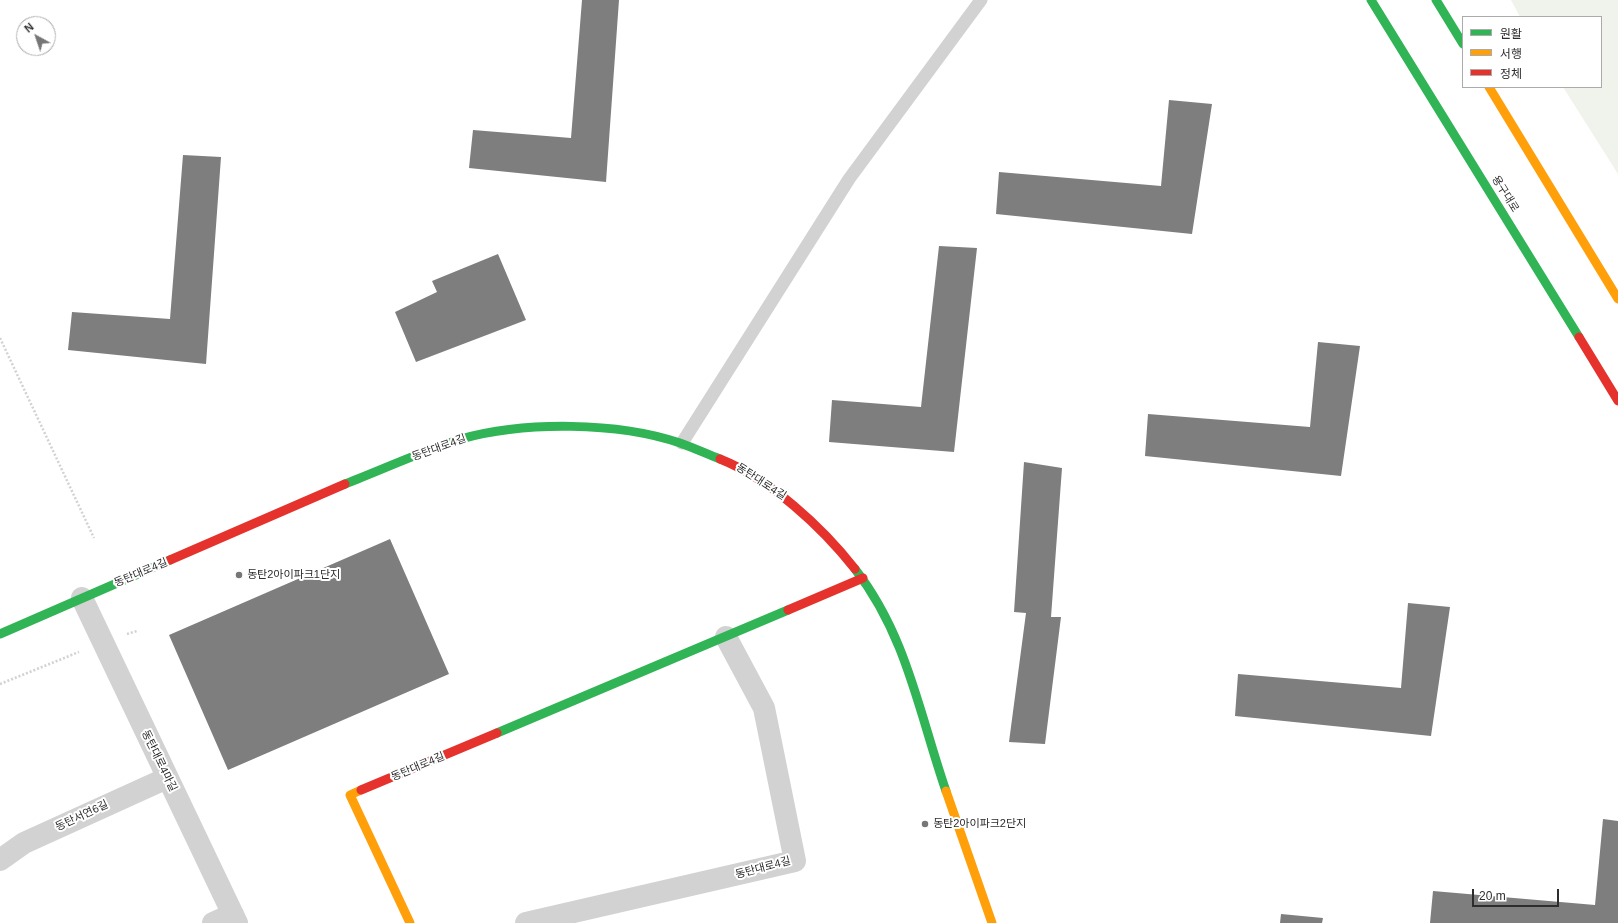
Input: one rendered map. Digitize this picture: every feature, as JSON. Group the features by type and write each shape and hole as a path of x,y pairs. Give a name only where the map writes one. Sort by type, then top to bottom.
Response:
{"main road":[{"name":"용구대로","path":"1371,0 1618,401"},
{"path":"1436,0 1462,42"},
{"path":"1490,88 1618,299"},
{"name":"동탄대로4길","path":"0,634 351,482 425,452 476,435 538,426 615,428 682,443 734,465 784,496 822,529 863,578 889,621 912,678 932,750 992,923"},
{"name":"동탄대로4길","path":"410,923 350,795 863,578"}],"street":[{"name":"동탄대로4마길","path":"82,598 235,919"},
{"name":"동탄대로4길","path":"526,923 795,861 764,708 726,637"},
{"name":"동탄서연6길","path":"0,860 24,843 167,778"},
{"path":"213,923 235,919"}],"lane":[{"path":"682,443 848,179 981,0"}],"path":[{"path":"0,338 94,538"},
{"path":"0,684 75,654"}],"shaded area":[{"path":"1511,0 1618,0 1618,174 1564,88 1602,88 1602,16 1519,16"}],"building":[{"path":"582,0 619,0 606,182 469,168 473,130 571,138"},
{"path":"1169,100 1212,104 1192,234 996,214 999,172 1161,186"},
{"path":"183,155 221,157 206,364 68,350 72,312 170,319"},
{"path":"939,246 977,248 954,452 829,442 832,400 921,407"},
{"path":"498,254 526,320 416,362 395,312 437,292 432,281"},
{"path":"1318,342 1360,346 1341,476 1145,456 1148,414 1310,427"},
{"path":"1024,462 1062,468 1051,617 1061,617 1045,744 1009,742 1026,613 1014,612"},
{"path":"390,539 449,674 228,770 169,635"},
{"path":"1408,603 1450,607 1431,736 1235,716 1238,674 1401,688"},
{"path":"1603,819 1618,821 1618,923 1430,923 1433,891 1595,905"},
{"path":"1281,914 1323,918 1322,923 1280,923"}],"traffic: fast":[{"path":"1371,0 1579,337"},
{"path":"1436,0 1462,42"},
{"path":"345,484 461,439 486,433 542,427 571,426 629,431 680,443 720,459"},
{"path":"0,634 170,560"},
{"path":"855,569 873,595 900,648 946,791"},
{"path":"497,733 788,610"}],"traffic: slow":[{"path":"1490,88 1618,299"},
{"path":"361,790 350,795 410,923"},
{"path":"946,791 992,923"}],"traffic: jam":[{"path":"1579,337 1618,401"},
{"path":"720,459 758,479 794,506 827,537 855,569"},
{"path":"170,560 345,484"},
{"path":"788,610 863,578"},
{"path":"361,790 497,733"}],"place":[{"name":"동탄2아이파크1단지","path":"239,575"},
{"name":"동탄2아이파크2단지","path":"925,824"}]}
